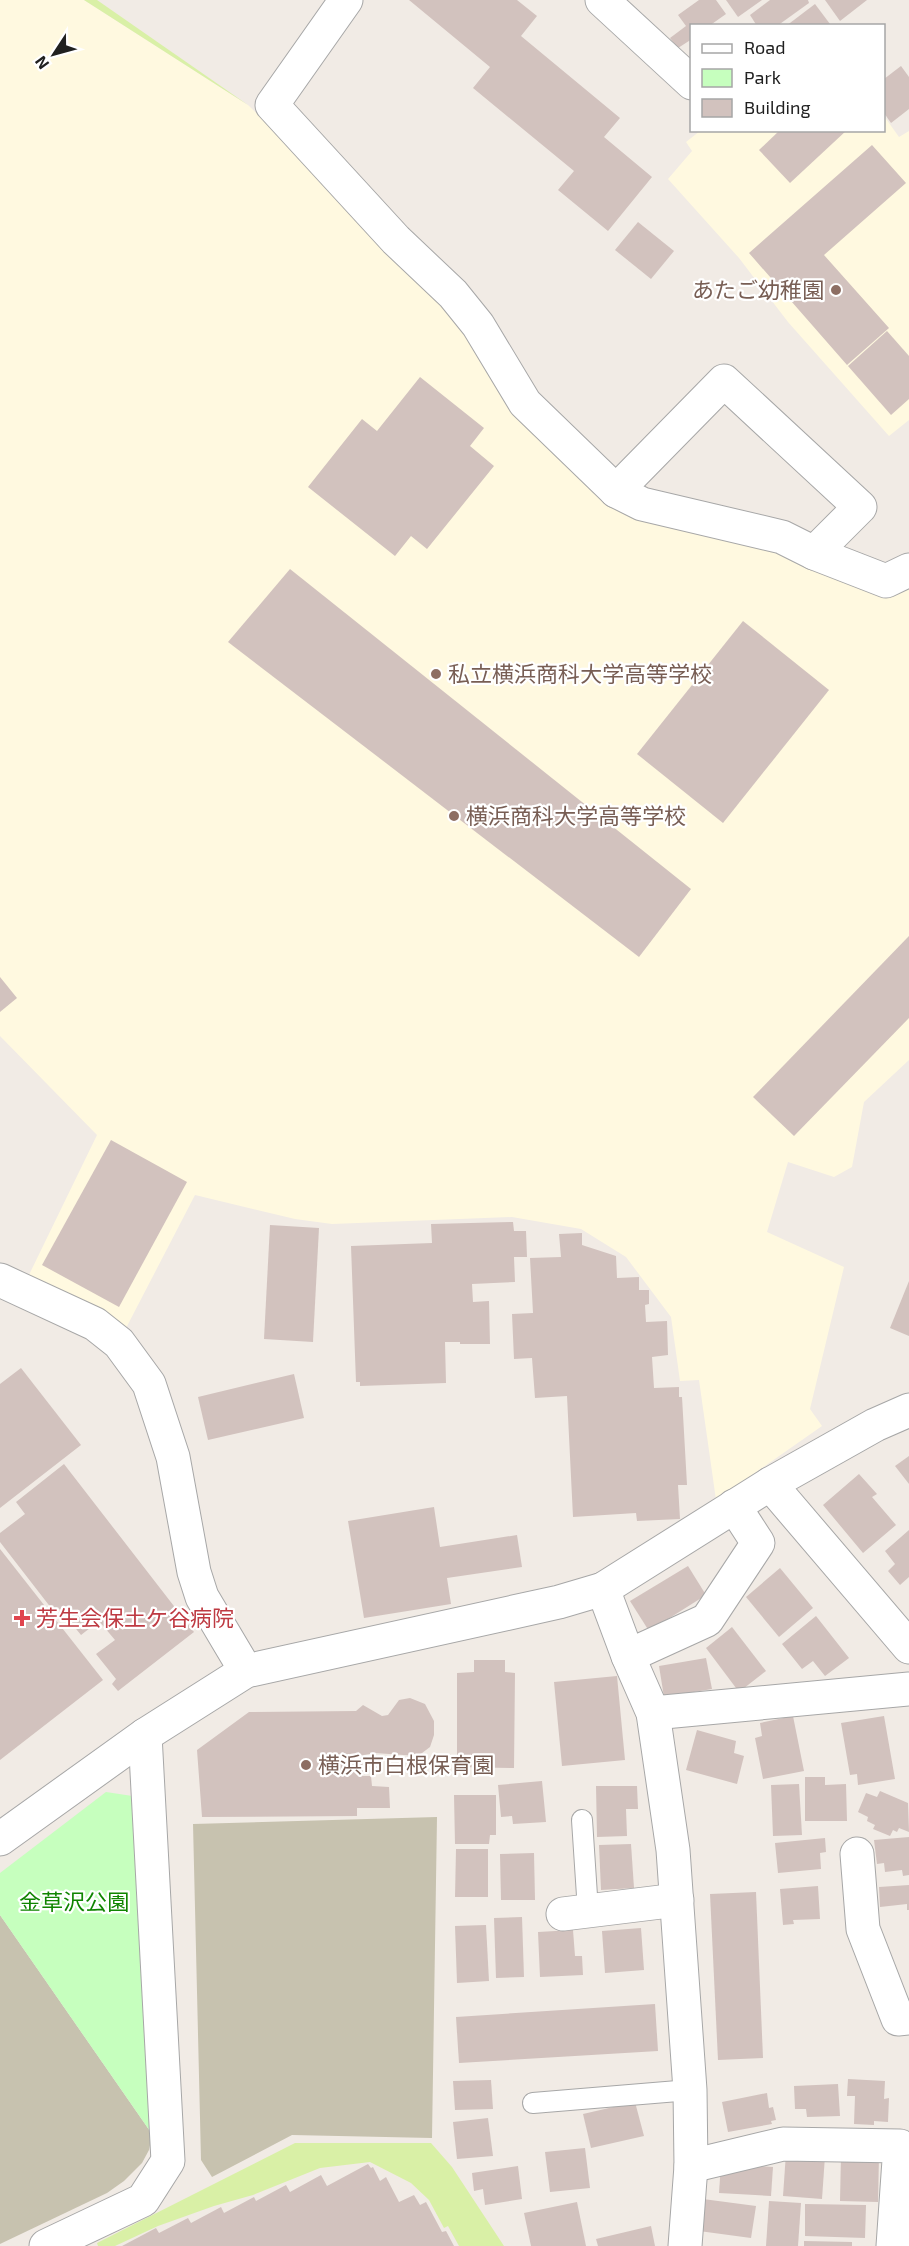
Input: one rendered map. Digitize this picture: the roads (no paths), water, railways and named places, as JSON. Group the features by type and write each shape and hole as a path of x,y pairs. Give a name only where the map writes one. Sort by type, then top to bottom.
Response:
{"street":[{"path":"346,0 272,105 396,240 453,294 478,324 525,403 616,491 642,504 782,537 814,553 886,581 909,570"},
{"path":"602,0 690,81"},
{"path":"616,491 724,381 860,507 814,553"},
{"path":"0,1281 95,1324 119,1343 149,1384 173,1456 194,1572 202,1597 246,1671"},
{"path":"0,1839 145,1735 246,1671 559,1602 603,1589 770,1484 875,1425 909,1410"},
{"path":"770,1484 909,1647"},
{"path":"628,1656 706,1620 758,1543 734,1506"},
{"path":"603,1589 628,1656 653,1713 673,1850 690,2090 690,2166 686,2246"},
{"path":"653,1713 909,1689"},
{"path":"46,2246 143,2200 168,2161 145,1735"},
{"path":"858,1854 862,1929 898,2019 909,2018"},
{"path":"575,1913 677,1900"},
{"path":"690,2166 783,2144 900,2146 892,2246"}],"lane":[{"path":"575,1913 582,1820"},
{"path":"533,2103 690,2090"}],"place":[{"name":"あたご幼稚園","path":"836,290"},
{"name":"私立横浜商科大学高等学校","path":"436,674"},
{"name":"横浜商科大学高等学校","path":"454,816"},
{"name":"芳生会保土ケ谷病院","path":"22,1618"},
{"name":"横浜市白根保育園","path":"306,1765"}],"park label":[{"name":"金草沢公園","path":"74,1902"}]}
